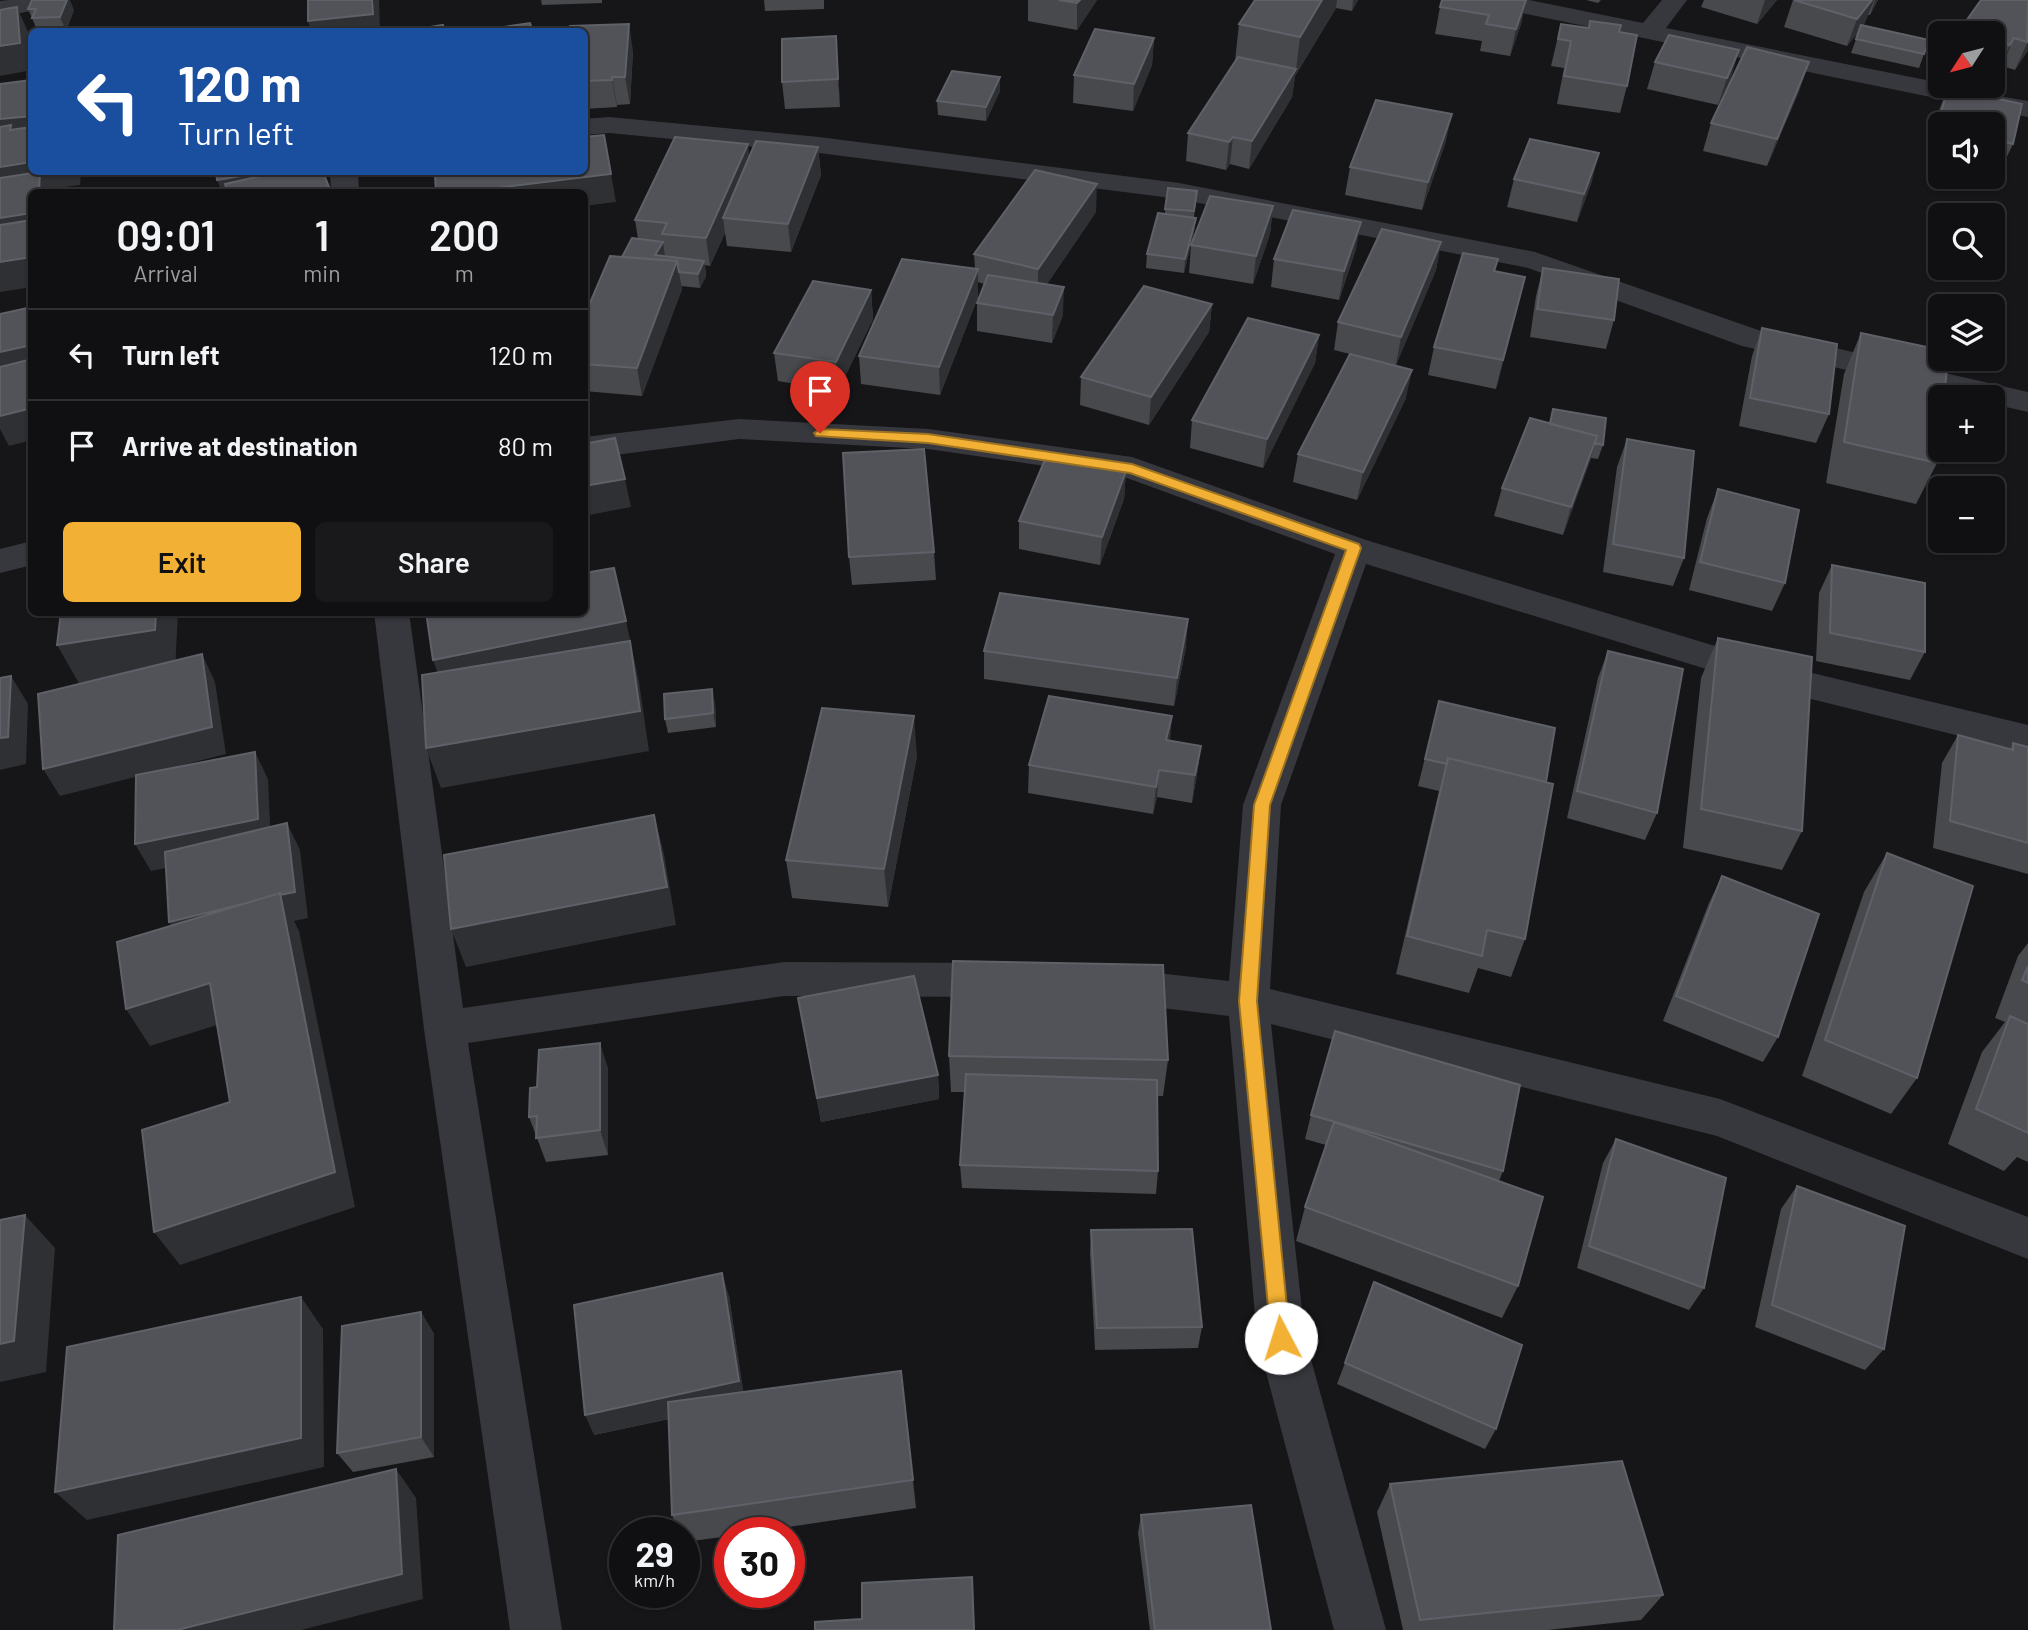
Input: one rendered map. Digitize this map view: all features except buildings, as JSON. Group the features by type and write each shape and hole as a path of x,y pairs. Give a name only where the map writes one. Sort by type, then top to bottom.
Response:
{"street":[{"path":"0,9 53,0"},
{"path":"1492,0 2028,109"},
{"path":"1648,32 1675,0"},
{"path":"588,127 609,125 819,145 1180,191 1535,261 1753,338 2028,402"},
{"path":"588,448 739,429 928,439 1132,468 1354,548 1771,676 2028,739"},
{"path":"1354,548 1262,805 1248,1001 1281,1338 1360,1630"},
{"path":"0,561 28,554"},
{"path":"392,616 445,1029 536,1630"},
{"path":"445,1029 784,979 1055,980 1248,1001 1720,1118 2028,1238"}],"route":[{"path":"820,433 928,439 1132,468 1354,548 1262,805 1248,1001 1281,1338"}]}
